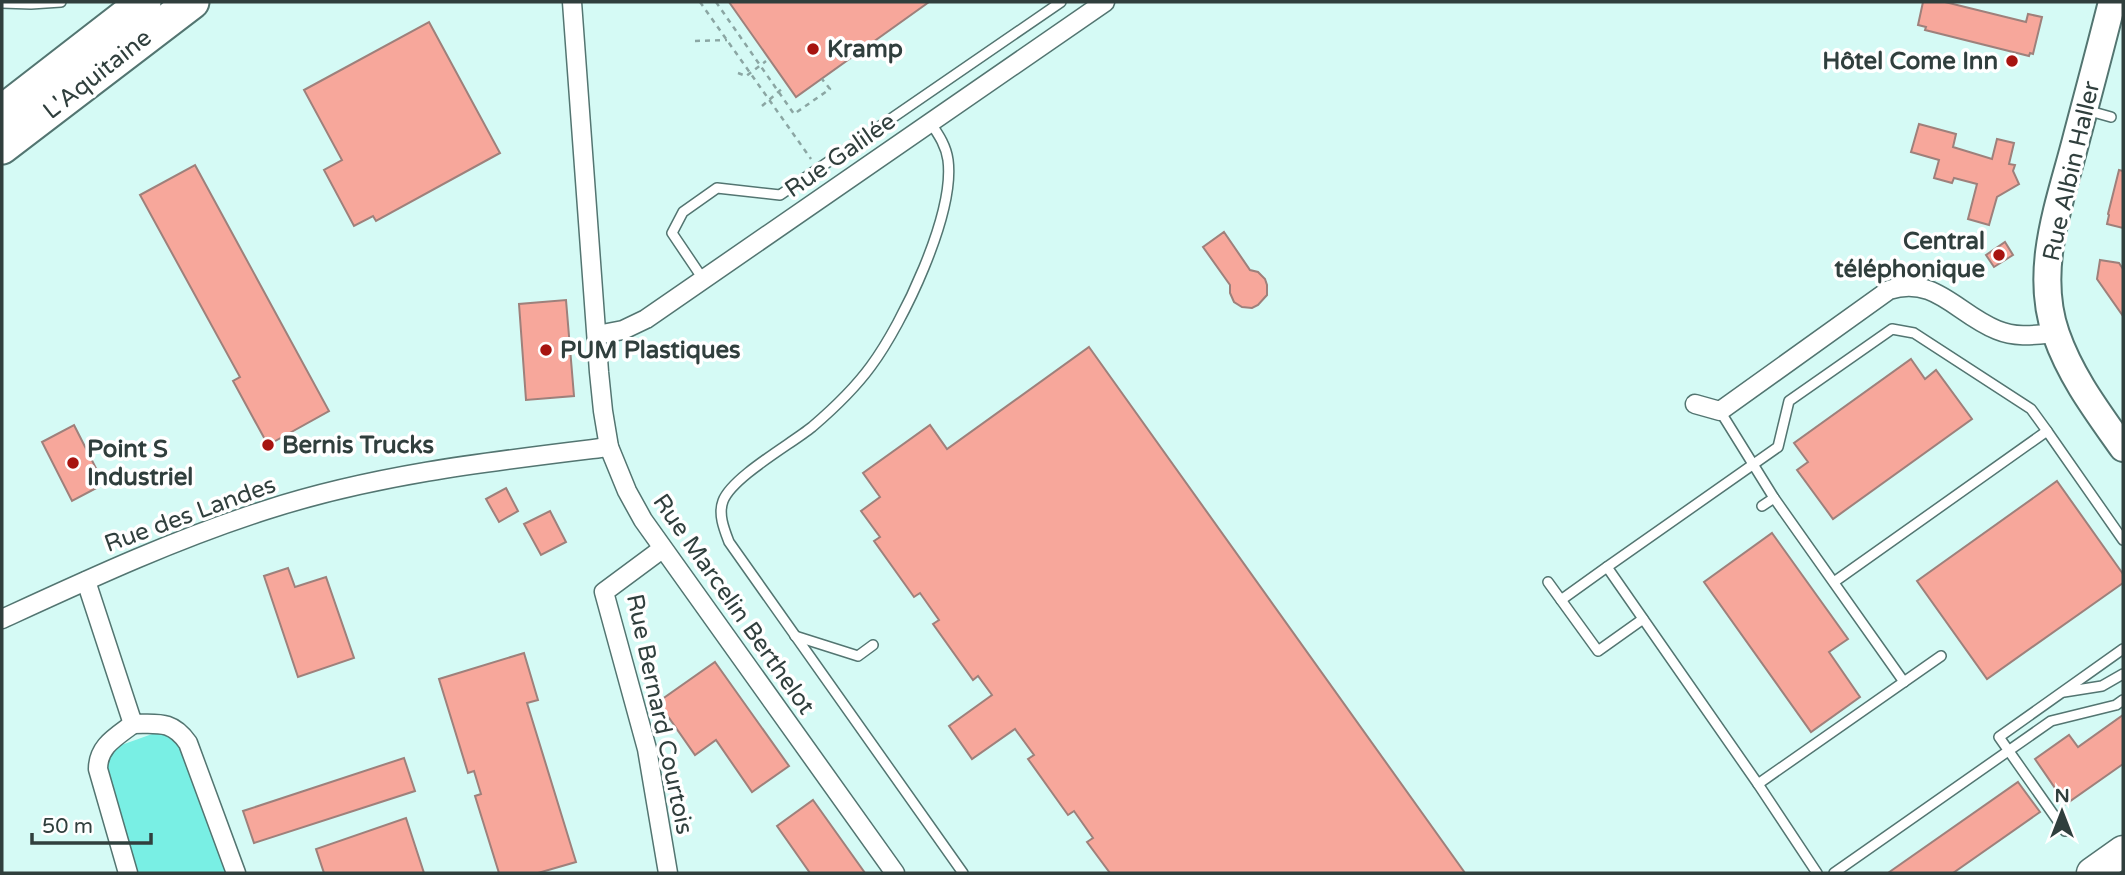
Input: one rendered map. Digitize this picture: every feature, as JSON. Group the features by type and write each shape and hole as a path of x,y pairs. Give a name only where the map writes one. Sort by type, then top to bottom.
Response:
{"highway":[{"name":"L'Aquitaine","path":"2,111 144,2"},
{"name":"L'Aquitaine","path":"2,147 192,2"}],"main road":[{"name":"Rue Albin Haller","path":"2112,2 2051,239 2047,282 2056,333 2070,369 2123,448"},
{"path":"2092,873 2123,851"}],"street":[{"name":"Rue Marcelin Berthelot","path":"572,2 603,411 610,447 627,491 662,549 895,873"},
{"name":"Rue Galilée","path":"597,335 635,325 1105,2"},
{"path":"1695,404 1720,411 1889,290 1903,286 1917,286 1933,291 1980,323 1998,331 2018,336 2056,333"},
{"name":"Rue des Landes","path":"2,619 160,547 207,529 307,498 473,464 610,447"},
{"name":"Rue Bernard Courtois","path":"662,549 604,592 647,749 668,873"},
{"path":"86,581 133,724"},
{"path":"128,873 98,769 98,759 102,749 133,724 170,725 184,737 236,873"}],"lane":[{"path":"2,3 61,2"},
{"path":"704,279 672,233 683,212 718,188 780,195 1061,2"},
{"path":"2085,109 2111,117"},
{"path":"930,122 943,143 947,158 947,187 938,230 924,269 902,316 872,366 845,396 813,426 734,485 722,501 722,523 729,541 963,873"},
{"path":"1561,600 1777,447 1789,401 1892,330 1913,333 2031,409 2123,540"},
{"path":"1720,411 1774,498 1904,682"},
{"path":"1834,582 2047,431"},
{"path":"1762,506 1774,498"},
{"path":"1607,567 1817,873"},
{"path":"1548,582 1598,651 1643,619"},
{"path":"795,636 858,656 873,645"},
{"path":"2065,831 1999,737 2123,649"},
{"path":"1758,785 1941,656"},
{"path":"2062,692 2102,686 2123,674"},
{"path":"1834,873 2051,721 2123,701"},
{"path":"2041,707 2051,721"}],"path":[{"path":"700,2 818,168"},
{"path":"716,2 794,114 830,89 822,79"},
{"path":"695,41 727,40"},
{"path":"738,73 746,76 766,61"},
{"path":"762,106 784,87"}],"shaded area":[{"path":"155,733 169,736 179,745 227,873 134,873 105,765 113,748"}],"building":[{"name":"Kramp","path":"729,2 929,2 796,97"},
{"path":"1923,2 1945,2 2026,22 2028,14 2042,17 2033,54 2030,53 2029,56 1925,30 1926,27 1918,25"},
{"path":"429,22 500,153 376,221 373,216 354,226 324,170 342,160 304,90"},
{"path":"1919,124 1956,134 1953,147 1992,159 1997,139 2014,143 2009,164 2015,165 2013,171 2019,184 1997,197 1989,225 1968,219 1977,184 1954,178 1952,183 1934,178 1939,160 1911,152"},
{"path":"195,165 329,411 268,445 233,381 240,377 140,195"},
{"path":"2119,170 2123,171 2123,228 2107,224"},
{"path":"1224,232 1250,270 1258,272 1265,279 1267,295 1252,308 1242,307 1234,302 1230,285 1203,247"},
{"name":"Central téléphonique","path":"2005,242 2013,255 1994,267 1986,255"},
{"path":"2100,260 2119,263 2123,269 2123,316 2097,279"},
{"name":"PUM Plastiques","path":"566,300 574,396 526,400 519,304"},
{"path":"1089,347 1465,873 1110,873 1087,842 1093,838 1074,811 1068,815 1028,759 1034,755 1015,729 972,759 949,726 992,695 978,676 973,680 933,624 939,620 920,593 914,597 874,541 880,537 861,511 880,497 863,473 930,425 947,449"},
{"path":"1911,359 1925,379 1936,370 1972,419 1833,519 1797,470 1808,462 1794,443"},
{"name":"Point S Industriel","path":"74,425 104,484 72,501 42,442"},
{"path":"2057,481 2123,574 2123,583 1987,679 1917,581"},
{"path":"506,488 518,511 499,522 486,499"},
{"path":"550,511 566,542 541,555 524,524"},
{"path":"1772,533 1848,639 1829,652 1860,697 1811,732 1704,582"},
{"path":"288,568 295,587 326,577 354,658 298,677 264,576"},
{"path":"524,653 538,700 527,703 576,862 538,873 499,873 475,796 481,794 474,771 468,773 439,679"},
{"path":"715,662 789,766 752,792 716,740 695,755 658,702"},
{"path":"2123,715 2123,764 2066,804 2035,759 2069,735 2078,747"},
{"path":"404,758 415,791 254,843 243,811"},
{"path":"2018,782 2040,812 1953,873 1888,873"},
{"path":"813,800 865,873 810,873 777,826"},
{"path":"406,818 424,873 324,873 316,849"}],"place":[{"name":"Kramp","path":"813,49"},
{"name":"Hôtel Come Inn","path":"2012,61"},
{"name":"Central téléphonique","path":"1999,255"},
{"name":"PUM Plastiques","path":"546,350"},
{"name":"Bernis Trucks","path":"268,445"},
{"name":"Point S Industriel","path":"73,463"}]}
